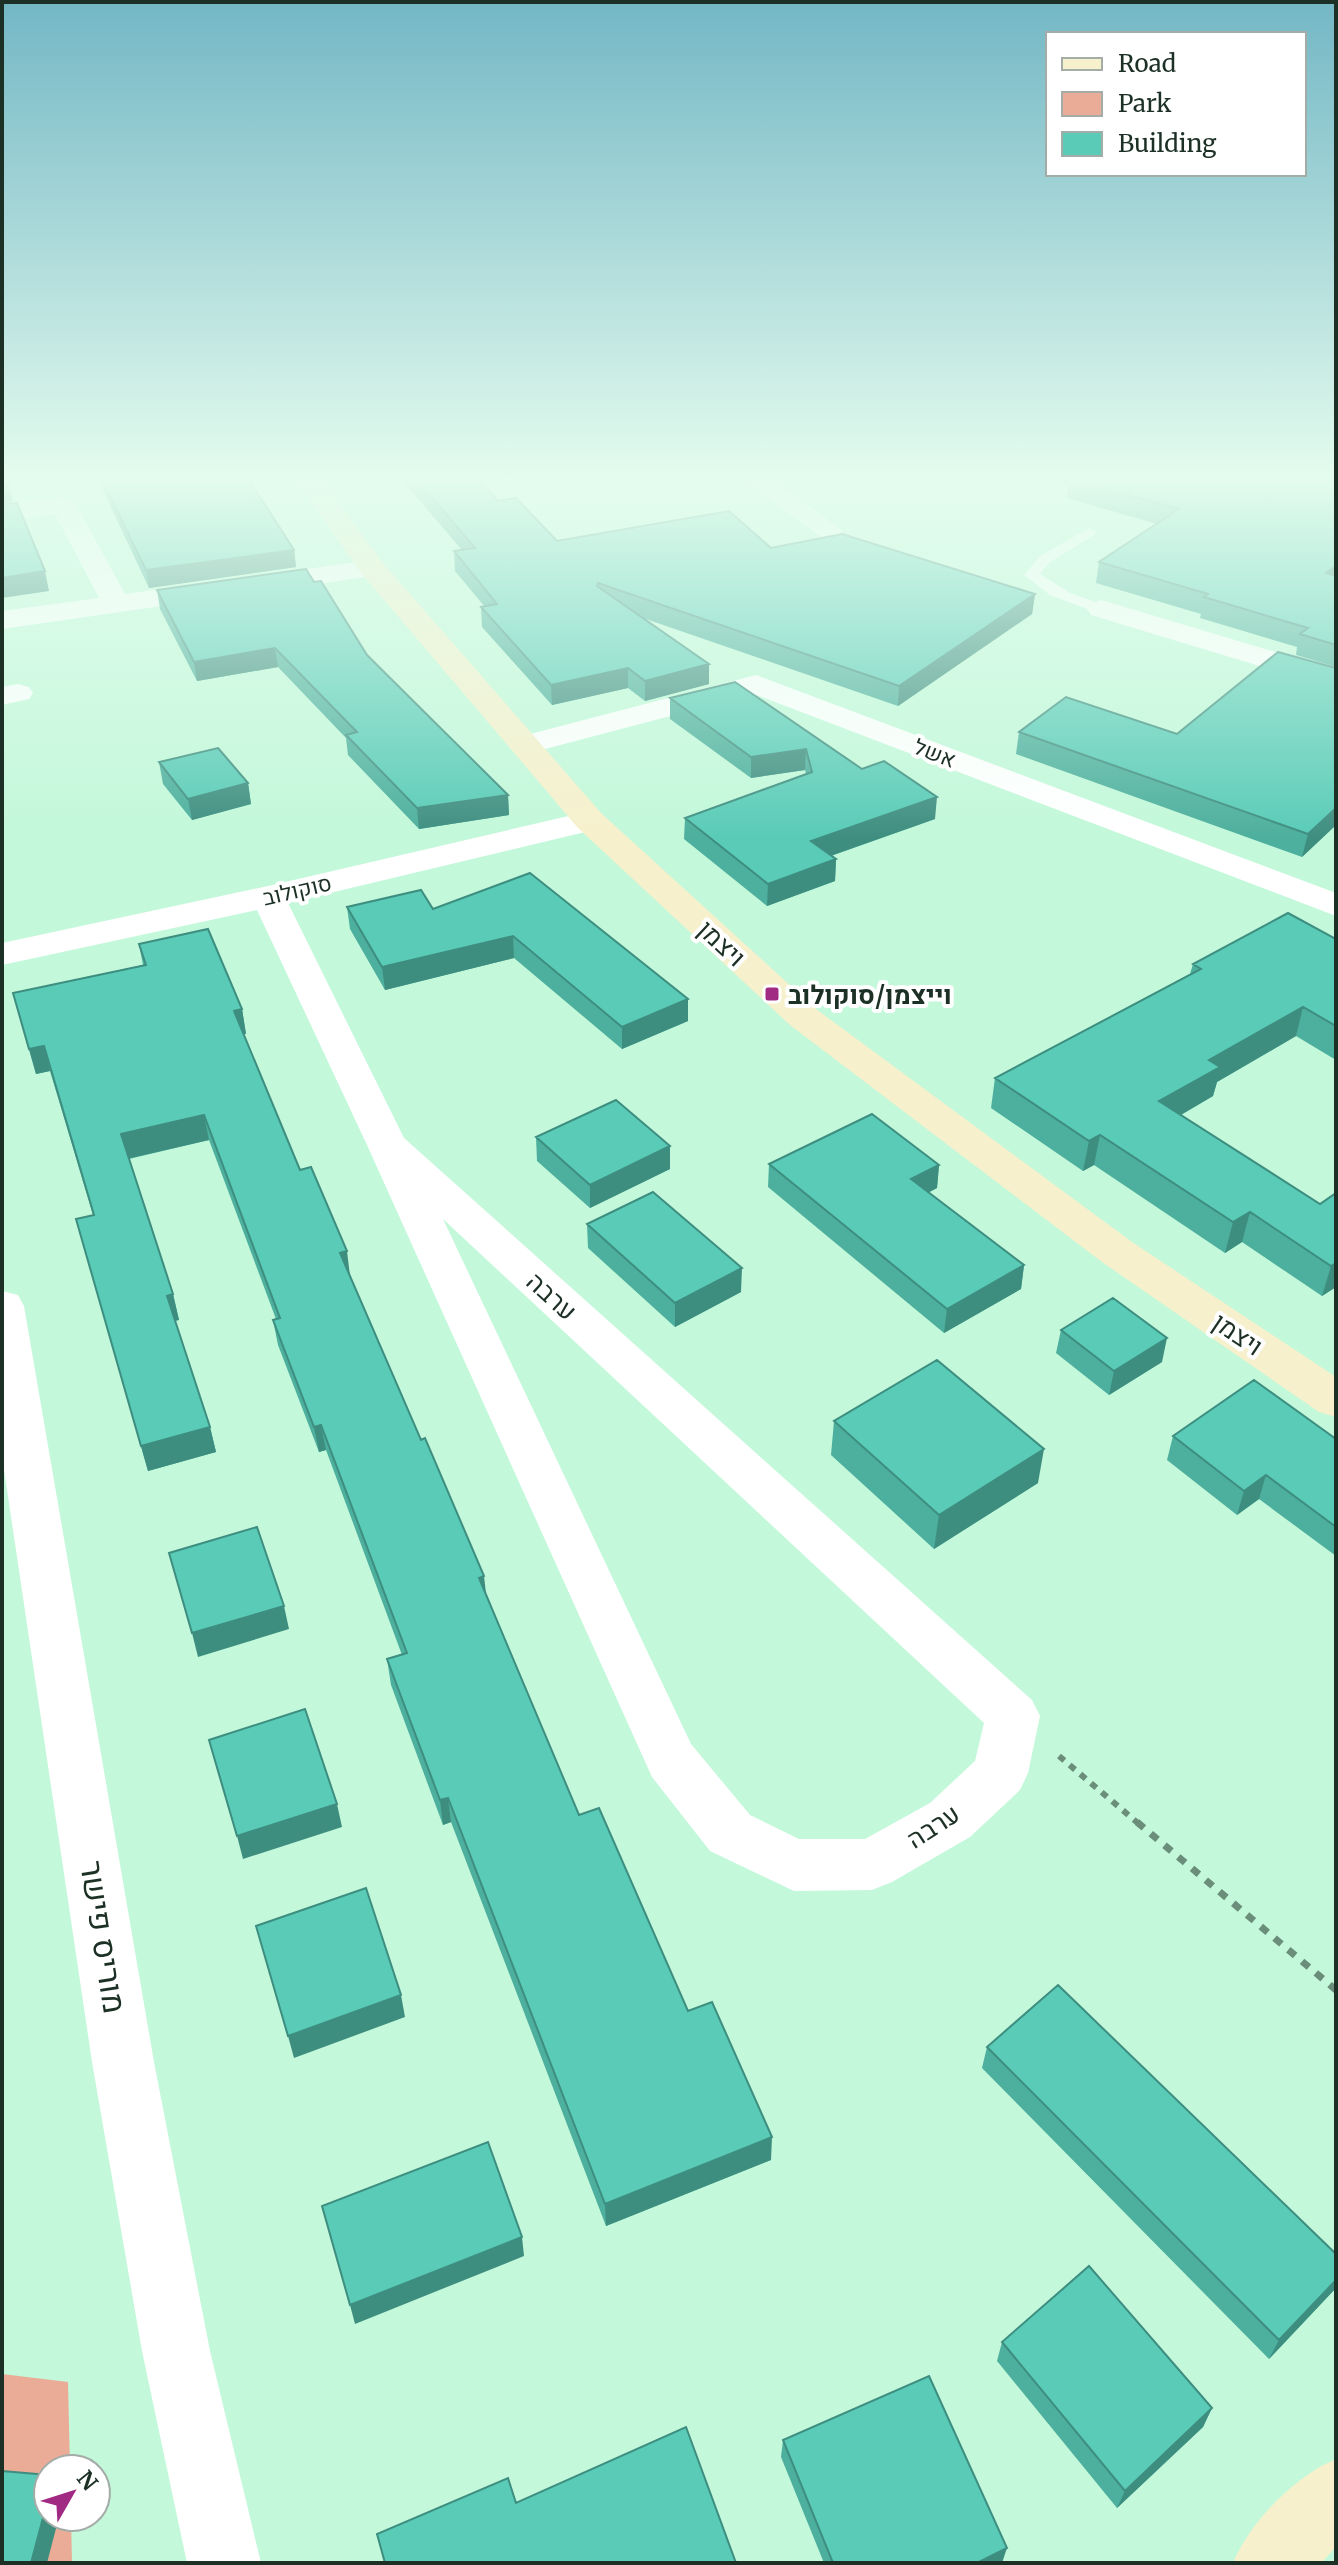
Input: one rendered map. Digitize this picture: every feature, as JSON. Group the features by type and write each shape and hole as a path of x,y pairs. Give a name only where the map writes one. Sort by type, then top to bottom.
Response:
{"street":[{"path":"2,620 132,600"},
{"name":"ויצמן","path":"400,600 590,821 803,1017 1117,1252 1336,1400"},
{"path":"1101,609 1336,680"},
{"name":"אשל","path":"526,745 756,684 1336,905"},
{"name":"סוקולוב","path":"2,954 268,897 590,821"},
{"name":"ערבה","path":"268,897 387,1145 671,1760 730,1833 794,1865 872,1864 950,1820 1000,1773 1013,1716 387,1145"},
{"name":"מוריס פישר","path":"2,1306 123,2062 176,2351 224,2563"},
{"path":"1270,2563 1336,2495"}],"lane":[{"path":"1069,600 1101,609"}],"path":[{"path":"1013,1716 1336,1990"}],"green space":[{"path":"2,2374 68,2382 70,2453 32,2453 32,2533 71,2533 72,2563 2,2563"}],"building":[{"path":"162,600 333,600 367,655 508,795 417,808 346,735 357,732 275,648 194,662"},
{"path":"494,600 617,600 709,664 645,681 628,668 551,685 481,607 497,604"},
{"path":"647,600 1027,600 899,686"},
{"path":"1213,600 1336,600 1336,645 1300,634 1308,628"},
{"path":"1278,652 1336,668 1336,808 1308,834 1019,732 1066,697 1177,734"},
{"path":"735,682 862,769 884,761 937,797 811,841 836,859 768,884 685,818 812,772 806,749 751,757 670,698"},
{"path":"218,748 248,783 188,799 159,762"},
{"path":"530,873 688,999 622,1027 513,936 382,967 347,907 421,890 433,909"},
{"path":"1288,913 1336,939 1336,1026 1303,1007 1209,1060 1220,1067 1159,1101 1320,1204 1336,1193 1336,1263 1331,1266 1250,1212 1233,1222 1100,1135 1089,1141 995,1078 1201,969 1193,964"},
{"path":"208,929 242,1009 234,1011 300,1170 311,1167 347,1251 340,1253 484,1576 479,1578 579,1815 599,1808 688,2011 712,2002 772,2137 605,2204 448,1798 440,1800 387,1659 407,1653 321,1425 314,1427 273,1320 280,1318 204,1115 121,1134 173,1294 167,1296 210,1427 141,1446 76,1219 94,1215 44,1046 29,1049 13,993 146,965 139,944"},
{"path":"616,1100 670,1146 590,1185 536,1137"},
{"path":"872,1114 939,1165 911,1179 1024,1265 947,1309 769,1164"},
{"path":"653,1192 742,1268 675,1303 587,1224"},
{"path":"1113,1298 1167,1338 1114,1371 1061,1330"},
{"path":"937,1360 1044,1449 939,1515 834,1421"},
{"path":"1254,1380 1336,1439 1336,1527 1266,1475 1244,1491 1173,1436"},
{"path":"257,1527 284,1606 192,1633 169,1553"},
{"path":"305,1709 337,1804 237,1836 209,1740"},
{"path":"366,1888 401,1995 288,2036 256,1926"},
{"path":"1058,1985 1336,2254 1336,2280 1279,2340 987,2047"},
{"path":"488,2142 522,2237 350,2305 322,2206"},
{"path":"1089,2266 1212,2408 1125,2491 1002,2342"},
{"path":"929,2376 1007,2548 977,2563 833,2563 783,2440"},
{"path":"686,2427 736,2563 385,2563 377,2534 508,2478 516,2503"},
{"path":"2,2471 32,2474 32,2533 39,2533 31,2563 2,2563"}],"place":[{"name":"וייצמן/סוקולוב","path":"772,994"}]}
